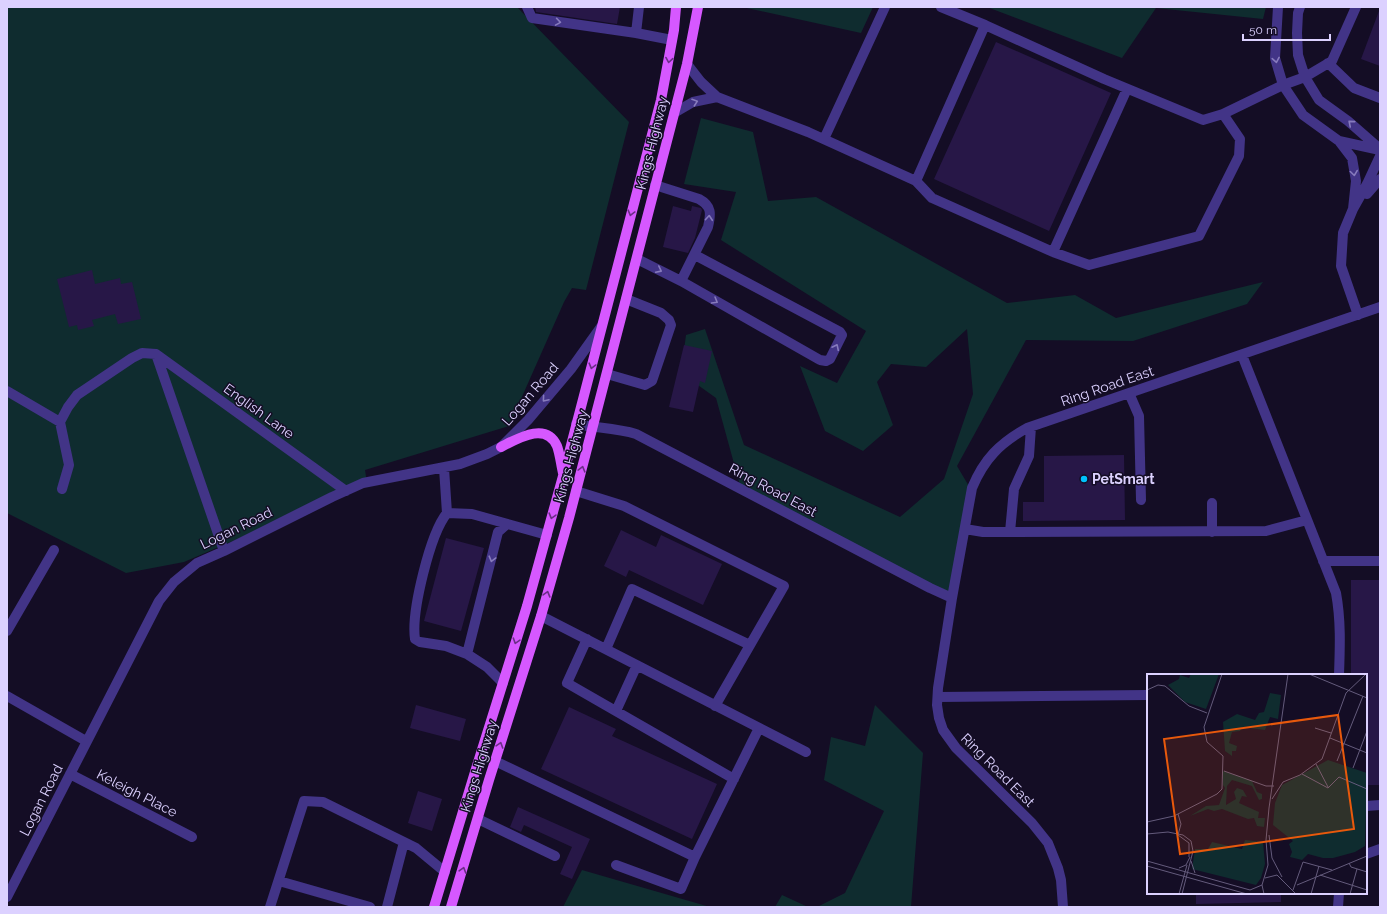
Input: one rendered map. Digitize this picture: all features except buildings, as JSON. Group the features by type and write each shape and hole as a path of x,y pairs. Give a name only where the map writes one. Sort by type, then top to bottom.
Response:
{"main road":[{"name":"Kings Highway","path":"434,907 527,606 563,476 661,100 672,40 676,7"},
{"name":"Kings Highway","path":"451,907 541,616 576,491 687,64 698,7"},
{"path":"501,447 533,433 547,435 557,446 563,476"}],"street":[{"path":"526,7 532,18 636,33 672,40"},
{"path":"636,33 639,7"},
{"path":"824,139 885,7"},
{"path":"941,7 985,25 1104,80 1203,120 1223,114 1283,85 1305,77 1332,61 1356,7"},
{"path":"1278,7 1275,58 1283,85 1303,114 1340,141 1352,158 1356,181 1353,209"},
{"path":"1300,7 1296,33 1298,55 1305,77 1319,100 1348,121 1380,150"},
{"path":"916,181 985,25"},
{"path":"1328,63 1354,88 1380,98"},
{"path":"687,64 717,97 824,139 916,181 932,198 1053,252 1089,265 1199,236 1239,156 1240,139 1223,114"},
{"path":"1053,252 1127,89"},
{"path":"674,113 693,102 717,97"},
{"path":"1340,141 1380,150"},
{"path":"1358,315 1341,266 1343,233 1353,209 1380,156"},
{"path":"1353,209 1380,179"},
{"path":"656,185 699,199 708,206 710,219 708,227 681,281"},
{"path":"637,259 681,281 820,360 826,361 830,359 842,335 840,332 695,254"},
{"path":"607,374 645,385 652,381 670,325 669,320 661,314 626,299"},
{"name":"Ring Road East","path":"1063,907 1061,880 1048,843 1032,823 956,748 944,730 939,718 938,696 952,598 972,488 977,476 994,452 1007,440 1031,427 1380,307"},
{"name":"Logan Road","path":"7,897 86,741 164,594 174,582 189,568 203,560 363,483 460,464 501,447 528,420 571,369 603,324"},
{"path":"62,489 69,466 60,422 68,407 77,395 132,358 142,353 156,354 224,551"},
{"name":"English Lane","path":"156,354 346,491"},
{"path":"1242,355 1336,593 1339,607 1340,627 1339,674"},
{"path":"7,391 60,422"},
{"path":"1129,393 1139,416 1140,500"},
{"name":"Ring Road East","path":"576,424 593,428 624,430 636,434 930,588 952,598"},
{"path":"1010,532 1014,489 1029,456 1031,427"},
{"path":"444,468 447,512 441,520 428,555 420,588 413,629 415,639 420,642 446,646 467,654 487,667 502,683"},
{"path":"576,491 624,506 784,586 715,706"},
{"path":"1212,503 1212,532"},
{"path":"447,512 472,514 547,535"},
{"path":"965,529 983,532 1266,532 1307,520"},
{"path":"467,654 498,532 507,524"},
{"path":"7,631 54,550"},
{"path":"1323,561 1380,561"},
{"path":"606,649 632,589 750,645"},
{"path":"541,616 806,752"},
{"path":"587,639 567,683 734,779"},
{"path":"616,711 637,665"},
{"path":"938,696 1147,695"},
{"path":"7,696 86,741"},
{"path":"616,865 681,888 759,728"},
{"path":"495,761 695,857"},
{"name":"Keleigh Place","path":"70,774 192,837"},
{"path":"270,907 304,801 324,802 416,848 445,872"},
{"path":"1367,806 1380,805"},
{"path":"478,819 555,856"},
{"path":"387,907 404,842"},
{"path":"1367,854 1380,849"},
{"path":"278,881 370,907"},
{"path":"1338,907 1339,894"}],"green space":[{"path":"7,7 517,7 629,122 586,290 572,288 564,302 509,426 365,470 367,483 184,562 126,573 7,513"},
{"path":"742,7 873,7 861,33"},
{"path":"987,7 1266,7 1263,19 1156,8 1122,58"},
{"path":"701,118 753,132 768,201 816,197 1007,303 1075,295 1116,318 1263,282 1247,304 1133,341 1026,340 957,466 973,493 955,601 741,489 716,398 681,373 686,335 705,329 744,445 900,517 944,479 973,394 967,329 926,367 891,364 877,382 893,425 863,451 825,431 800,366 837,383 866,331 721,240 736,192 684,184"},
{"path":"875,705 923,753 911,907 817,907 845,893 884,811 824,780 831,737 865,746"},
{"path":"582,870 710,907 563,907"},
{"path":"782,895 808,907 775,907"}],"place":[{"name":"PetSmart","path":"1084,479"}]}
